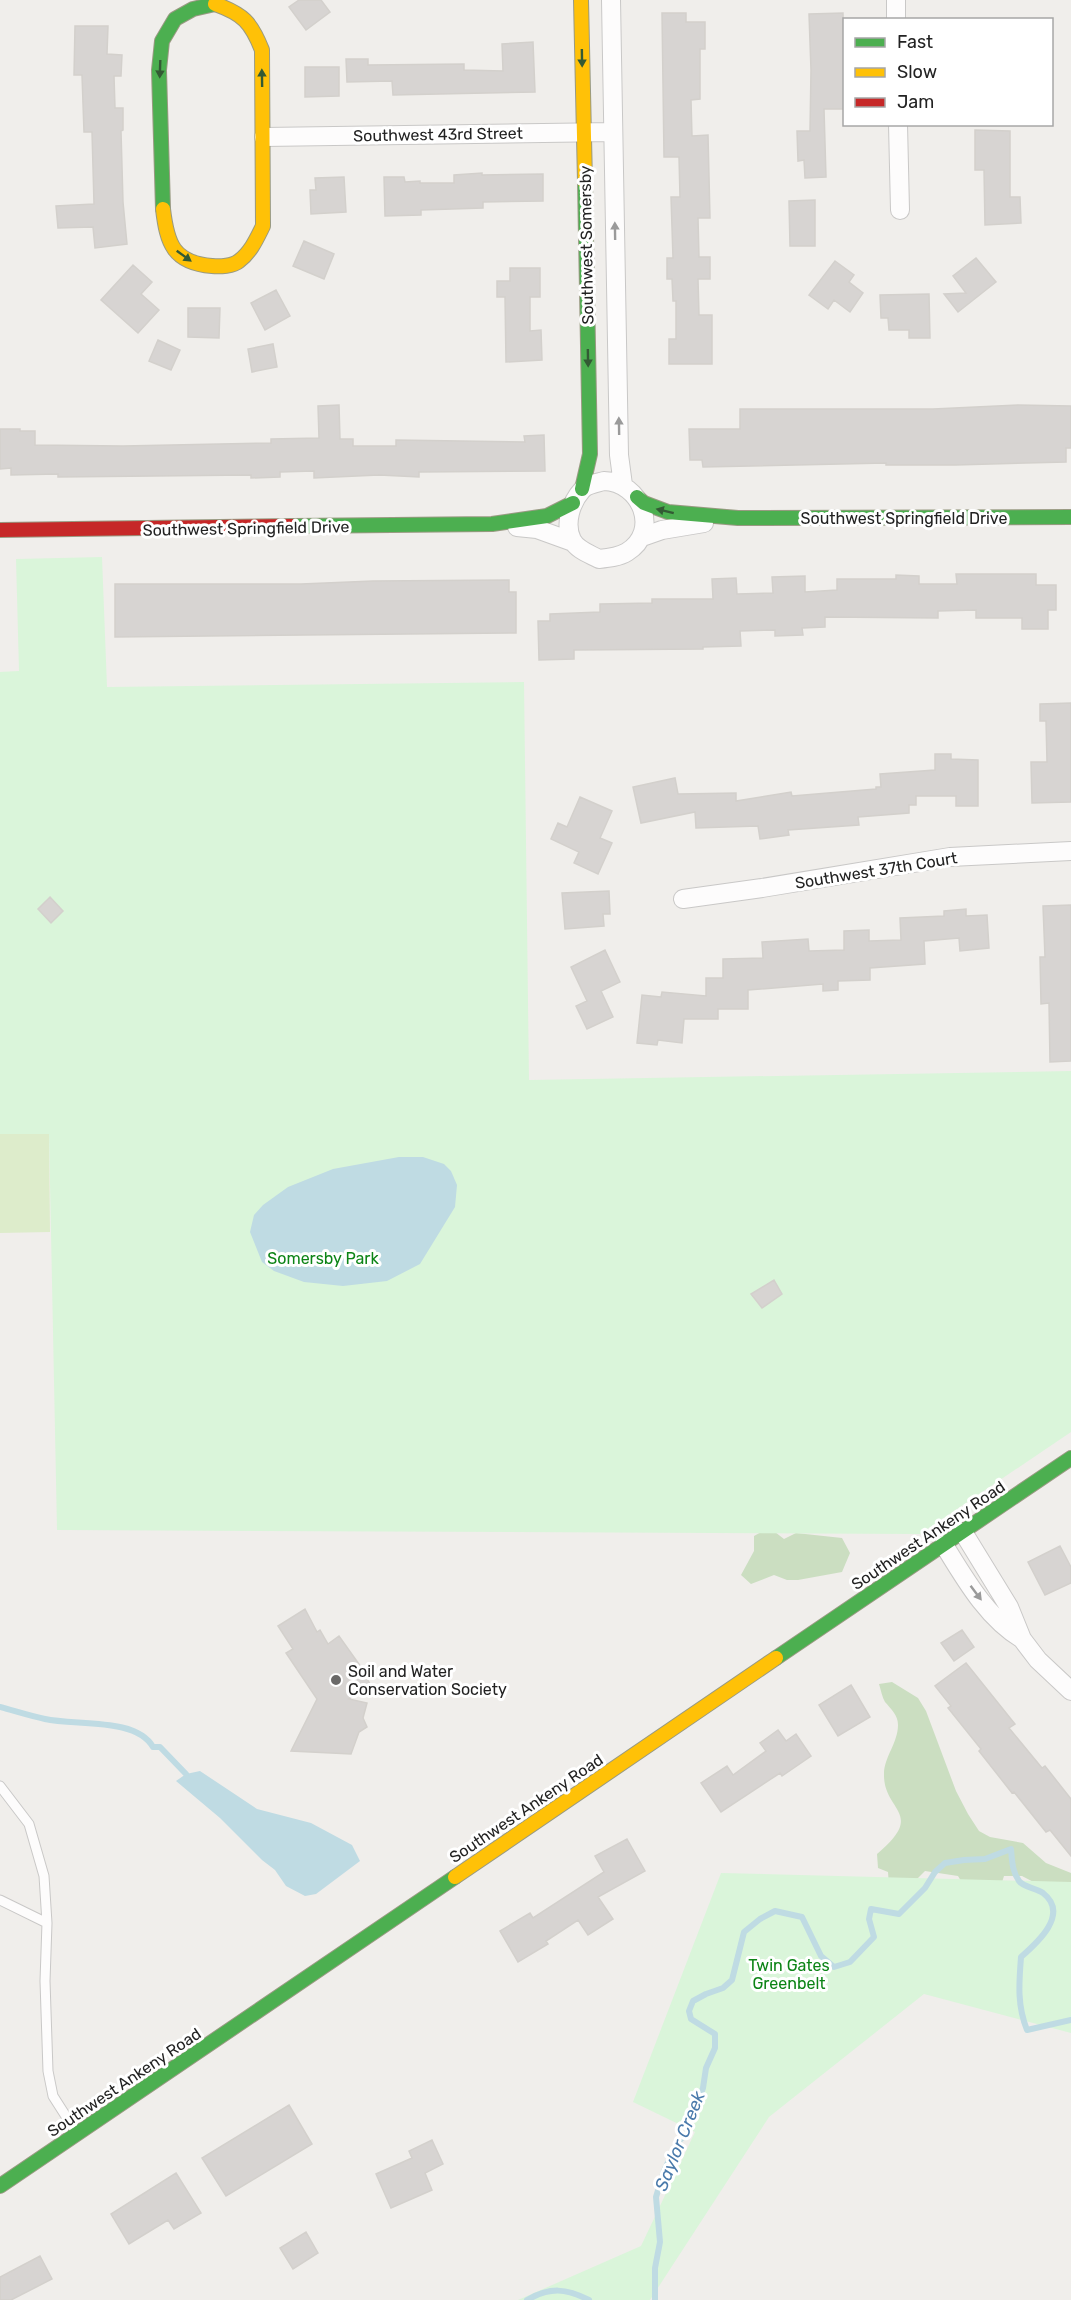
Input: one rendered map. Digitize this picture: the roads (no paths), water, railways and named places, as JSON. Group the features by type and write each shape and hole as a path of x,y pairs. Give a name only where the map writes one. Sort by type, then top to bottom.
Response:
{"street":[{"name":"Southwest Somersby","path":"578,496 588,469 590,454 581,0"},
{"name":"Southwest Somersby","path":"611,0 619,455 623,485"},
{"path":"896,0 896,18"},
{"path":"214,4 237,12 254,29 262,50 264,137 263,226 253,246 238,263 219,267 198,265 186,259 174,248 166,235 162,204 159,70 162,41 175,19 193,9 214,4"},
{"path":"898,126 900,210"},
{"name":"Southwest 43rd Street","path":"264,137 613,132"},
{"path":"604,481 623,485 637,497 643,510 642,537 626,553 599,559 580,549 573,542 569,520 578,496 604,481"},
{"name":"Southwest Springfield Drive","path":"492,524 547,516 578,496"},
{"name":"Southwest Springfield Drive","path":"637,497 644,503 668,512 738,518 1071,517"},
{"name":"Southwest Springfield Drive","path":"642,537 689,524 738,518"},
{"name":"Southwest Springfield Drive","path":"0,530 492,524 537,529 573,542"},
{"name":"Southwest 37th Court","path":"682,899 773,887 950,857 1071,851"},
{"name":"Southwest Ankeny Road","path":"0,2187 1071,1458"},
{"path":"963,1532 1009,1607 1022,1639 1038,1660 1071,1691"},
{"path":"944,1545 963,1576 990,1612 1022,1639"}],"lane":[{"path":"0,1786 29,1824 44,1876 47,1923 45,1981 48,2071 53,2096 77,2134"},
{"path":"0,1900 47,1923"}],"water":[{"path":"399,1157 423,1157 444,1164 451,1171 457,1185 455,1207 420,1264 387,1281 343,1286 304,1282 274,1271 262,1262 250,1232 254,1215 263,1205 288,1187 333,1169"},
{"path":"200,1771 257,1809 311,1823 352,1845 360,1861 316,1894 305,1896 286,1886 275,1870 220,1818 176,1781 186,1774"}],"waterway":[{"path":"0,1707 45,1719 104,1724 133,1731 145,1737 153,1747 160,1747 186,1774"},
{"name":"Saylor Creek","path":"655,2300 655,2268 660,2242 656,2197 664,2171 677,2143 686,2134 703,2088 706,2068 715,2048 715,2034 691,2019 689,2011 693,2001 723,1988 732,1980 744,1932 760,1919 775,1911 802,1917 821,1956 834,1967 850,1962 874,1937 869,1919 871,1909 899,1914 925,1888 935,1872 945,1863 985,1859 1011,1849 1012,1861 1019,1881 1043,1893 1050,1901 1053,1910 1048,1928 1021,1957 1020,2003 1027,2030 1071,2020"},
{"name":"Saylor Creek","path":"527,2300 551,2291 565,2291 589,2300"}],"place":[{"name":"Soil and Water Conservation Society","path":"336,1680"}],"park label":[{"name":"Somersby Park","path":"323,1258"},
{"name":"Twin Gates Greenbelt","path":"789,1974"}]}
